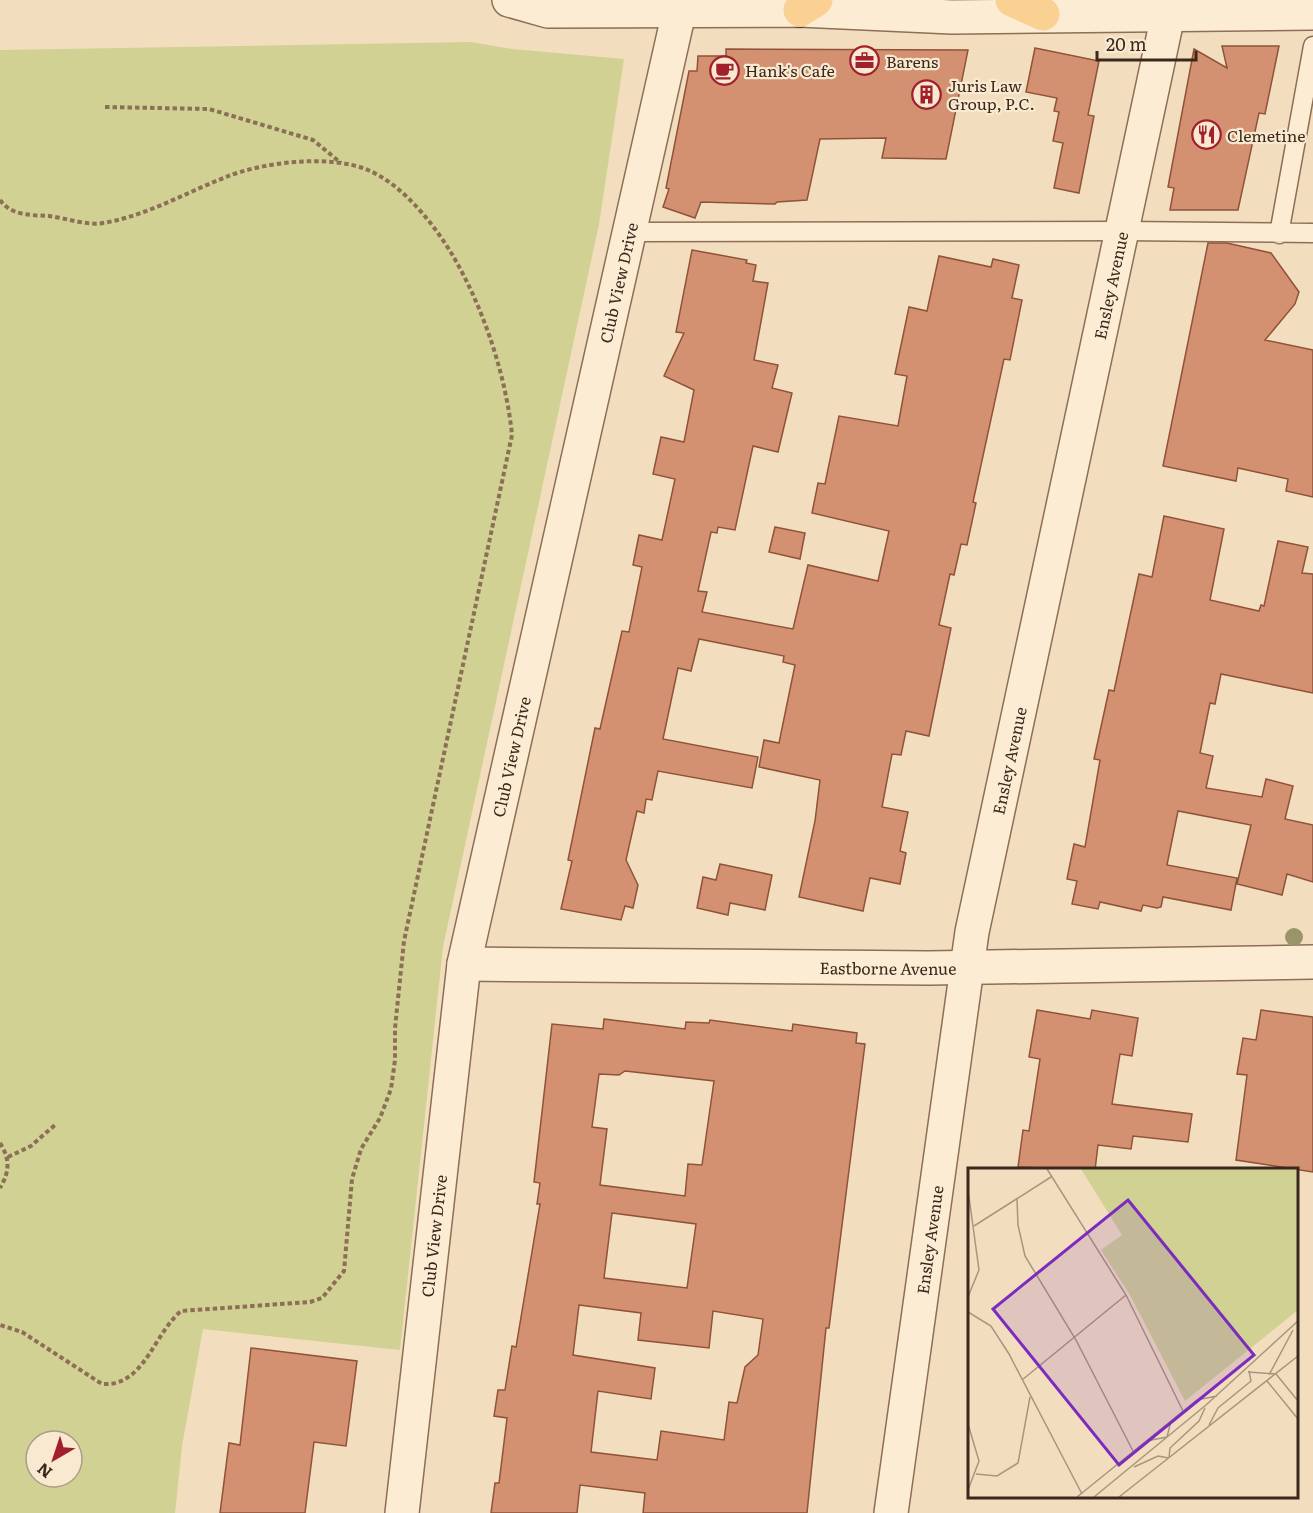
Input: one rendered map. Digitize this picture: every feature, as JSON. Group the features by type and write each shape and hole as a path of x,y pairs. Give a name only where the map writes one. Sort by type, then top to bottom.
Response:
{"main road":[{"path":"1012,0 1042,14"}],"street":[{"path":"509,0 548,11 679,12 808,5 952,17 1042,14 1313,13"},
{"name":"Club View Drive","path":"402,1513 464,964 627,232 679,12"},
{"name":"Ensley Avenue","path":"891,1513 972,932 1168,15"},
{"name":"Eastborne Avenue","path":"464,964 968,967 1313,962"}],"lane":[{"path":"1279,234 1313,46"},
{"path":"627,232 1313,233"}],"path":[{"path":"105,107 209,109 313,140 341,163"},
{"path":"0,200 5,207 21,214 101,224 147,211 228,176 277,163 341,163 368,170 386,181 412,203 442,237 467,279 485,319 509,412 512,435 404,941 394,1028 395,1060 392,1089 380,1118 361,1149 352,1179 344,1271 322,1298 310,1302 181,1311 167,1323 138,1371 113,1385 102,1384 22,1332 0,1325"},
{"path":"8,1157 30,1146 56,1124"},
{"path":"0,1143 8,1157 7,1176 0,1188"}],"green space":[{"path":"471,42 512,49 624,59 599,224 443,947 400,1350 203,1329 182,1446 175,1513 0,1513 0,50"}],"building":[{"path":"1222,46 1279,46 1265,114 1259,113 1238,210 1170,210 1174,188 1168,187 1194,49 1227,68"},
{"path":"1035,48 1099,61 1088,115 1094,116 1079,193 1054,188 1063,143 1053,141 1059,112 1054,111 1057,98 1026,92"},
{"path":"726,49 968,50 946,159 882,158 886,138 820,139 807,200 775,204 701,202 695,218 663,207 669,189 666,188 689,71 697,71 698,56 726,56"},
{"path":"1208,243 1227,243 1271,253 1299,292 1295,304 1265,340 1313,350 1313,497 1286,491 1288,479 1238,468 1236,481 1163,466"},
{"path":"692,250 747,260 746,263 756,265 753,281 768,283 754,360 778,365 772,388 792,393 778,452 753,446 735,530 718,527 717,533 711,532 698,591 707,592 702,612 793,629 808,565 878,581 889,531 812,513 818,483 825,484 839,416 898,426 907,376 895,374 909,307 927,311 939,256 991,267 993,259 1019,265 1012,298 1022,300 1010,360 1004,359 973,502 976,503 967,545 961,544 954,575 950,574 939,625 951,628 929,736 906,731 901,755 892,754 882,807 908,812 900,851 906,853 900,884 870,878 863,911 799,897 815,821 820,780 759,767 764,740 779,743 795,665 783,662 784,656 699,639 691,671 678,668 663,739 758,757 752,788 658,771 652,800 646,799 644,813 637,811 626,860 638,885 633,908 625,906 621,920 561,909 572,861 568,860 595,728 600,729 622,631 629,632 642,567 633,565 639,535 662,540 675,479 653,474 661,437 684,442 694,390 664,376 684,333 676,332"},
{"path":"1164,516 1224,529 1210,600 1259,611 1261,605 1264,606 1278,541 1308,547 1302,573 1313,574 1313,693 1221,674 1215,704 1210,703 1200,753 1213,756 1206,788 1262,797 1266,779 1293,786 1285,819 1313,825 1313,882 1287,874 1282,895 1237,884 1251,825 1178,811 1167,865 1237,878 1231,910 1163,897 1161,907 1143,905 1141,911 1100,902 1098,909 1072,904 1077,881 1067,879 1074,844 1085,847 1100,760 1094,759 1109,690 1114,691 1139,574 1152,577"},
{"path":"775,527 805,533 800,559 769,552"},
{"path":"720,864 772,875 765,910 730,903 728,915 697,908 703,877 716,880"},
{"path":"1037,1010 1090,1019 1092,1010 1138,1018 1132,1056 1120,1054 1112,1104 1192,1114 1188,1142 1133,1136 1131,1149 1098,1145 1095,1168 1018,1167 1023,1130 1029,1131 1040,1059 1029,1057"},
{"path":"1261,1010 1313,1017 1313,1172 1236,1160 1247,1075 1237,1074 1243,1038 1256,1040"},
{"path":"604,1019 685,1029 686,1022 709,1023 710,1020 792,1031 793,1024 857,1033 856,1043 865,1044 829,1328 826,1328 807,1513 643,1513 645,1493 580,1485 577,1513 491,1513 495,1483 499,1483 507,1418 494,1416 498,1390 505,1390 512,1346 516,1347 540,1204 537,1204 540,1183 534,1182 552,1024 603,1029","holes":["625,1071 714,1081 702,1165 688,1164 685,1196 600,1185 607,1129 592,1127 599,1074 619,1075","612,1213 696,1224 687,1288 604,1278","579,1305 641,1313 638,1340 709,1348 713,1311 763,1319 758,1355 745,1367 737,1403 729,1402 724,1440 661,1431 657,1460 591,1452 598,1391 651,1399 655,1368 573,1355"]},
{"path":"251,1348 357,1361 346,1446 314,1442 305,1513 220,1513 229,1443 240,1445"}],"place":[{"name":"Barens","path":"865,61"},
{"name":"Hank's Cafe","path":"724,70"},
{"name":"Juris Law Group, P.C.","path":"927,94"},
{"name":"Clemetine","path":"1206,135"}]}
